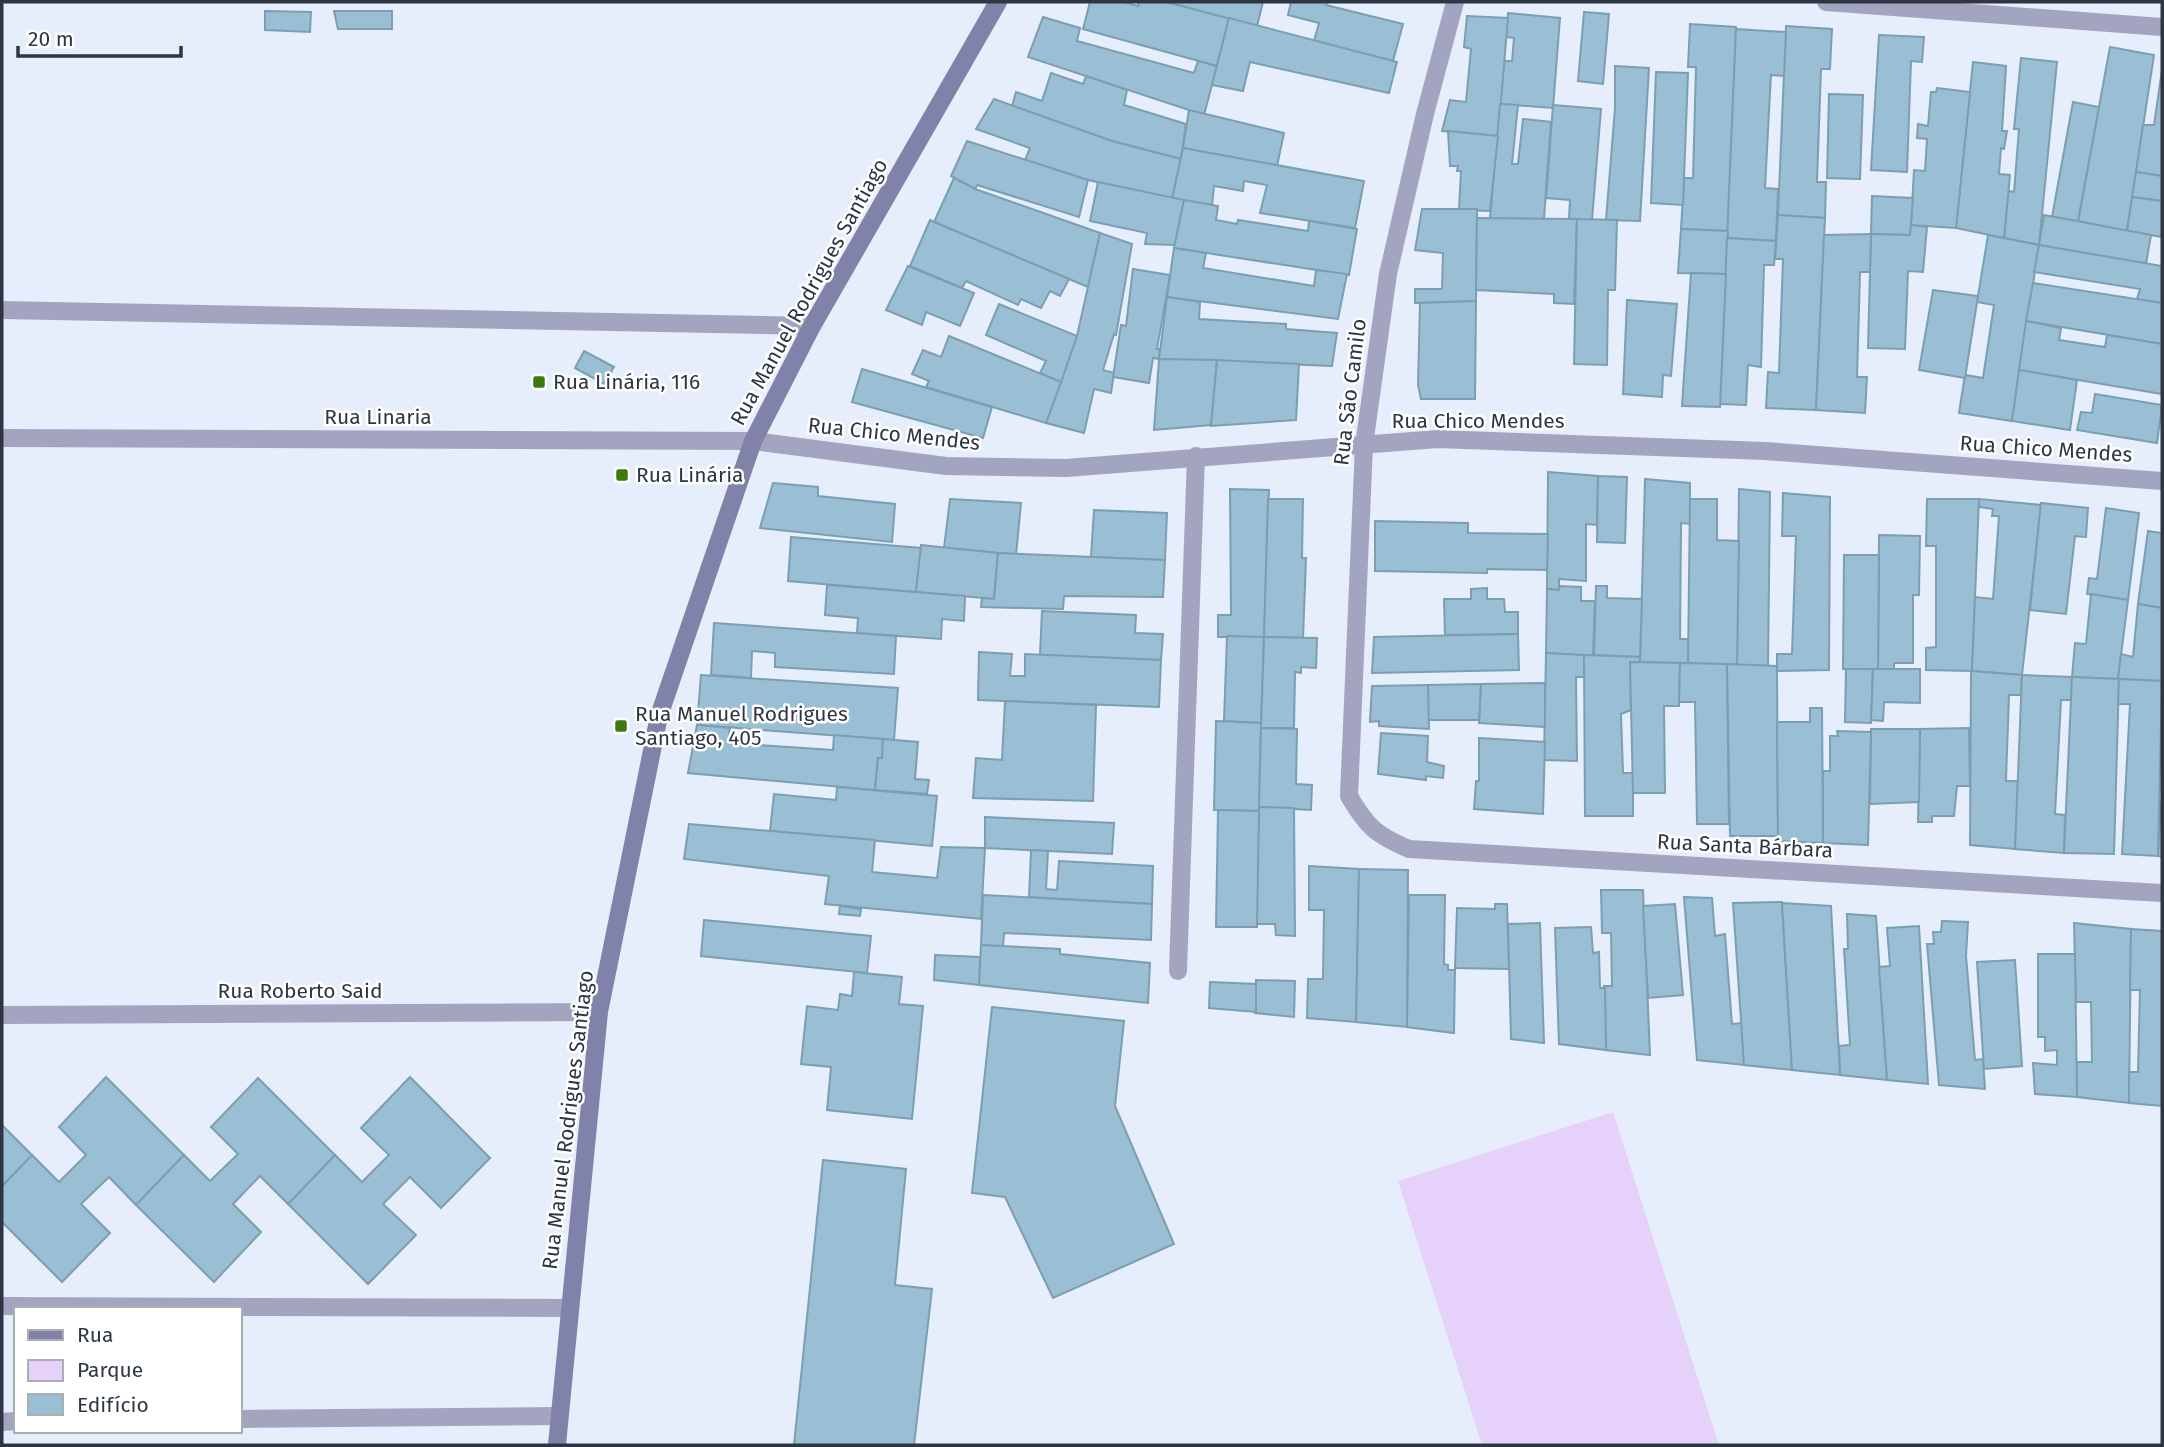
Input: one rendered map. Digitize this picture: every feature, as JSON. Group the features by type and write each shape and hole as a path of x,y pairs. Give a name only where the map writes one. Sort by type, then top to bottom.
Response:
{"main road":[{"name":"Rua Manuel Rodrigues Santiago","path":"557,1445 599,1012 659,716 753,441 812,326 998,2"}],"street":[{"name":"Rua São Camilo","path":"1349,796 1364,445 1388,274 1425,114 1455,2"},
{"path":"1826,2 2162,27"},
{"path":"2,310 812,326"},
{"name":"Rua Linaria","path":"2,438 753,441"},
{"name":"Rua Chico Mendes","path":"753,441 946,466 1066,468 1438,439 1765,451 2162,481"},
{"path":"1178,971 1196,456"},
{"name":"Rua Santa Bárbara","path":"1349,796 1365,824 1384,838 1409,849 2162,893"},
{"name":"Rua Roberto Said","path":"2,1015 599,1012"},
{"path":"2,1306 569,1308"},
{"path":"242,1419 559,1416"}],"green space":[{"path":"1613,1112 1719,1445 1482,1445 1398,1181"}],"building":[{"path":"1090,2 1124,2 1138,6 1139,2 1167,2 1229,18 1217,66 1083,29"},
{"path":"1167,2 1263,2 1257,26"},
{"path":"1291,2 1327,2 1326,5 1403,24 1393,61 1314,41 1319,23 1288,15"},
{"path":"265,11 311,12 310,32 265,30"},
{"path":"334,11 392,11 392,29 338,29"},
{"path":"1584,12 1609,14 1603,84 1578,81"},
{"path":"1508,13 1560,18 1553,108 1500,104 1504,61 1512,61 1514,38 1506,37"},
{"path":"1467,16 1508,18 1498,136 1442,131 1450,100 1466,102 1471,49 1464,47"},
{"path":"1043,17 1080,28 1077,41 1194,73 1198,61 1217,66 1204,115 1028,57"},
{"path":"1229,18 1397,62 1389,93 1250,62 1243,91 1212,85"},
{"path":"1690,24 1736,27 1728,231 1681,229 1684,178 1693,178 1696,67 1688,67"},
{"path":"1786,26 1832,29 1830,69 1821,69 1817,182 1826,182 1825,218 1778,215"},
{"path":"1736,29 1786,32 1784,76 1771,75 1765,188 1778,189 1776,241 1727,238"},
{"path":"1879,35 1924,37 1922,62 1911,61 1907,172 1871,170"},
{"path":"2110,47 2154,55 2127,231 2078,221"},
{"path":"2021,58 2057,62 2039,245 2004,238 2008,191 2014,192 2019,129 2014,129"},
{"path":"1973,62 2006,66 2002,131 2007,131 2004,149 2001,148 1999,174 2010,175 2004,238 1956,228"},
{"path":"1615,66 1649,68 1640,221 1606,220 1615,108"},
{"path":"2162,70 2162,176 2136,172 2143,125 2154,125"},
{"path":"1656,72 1688,73 1683,205 1651,203"},
{"path":"1051,73 1083,84 1086,76 1127,90 1124,105 1186,124 1181,159 1112,141 1012,106 1016,92 1042,101"},
{"path":"1937,88 1970,92 1956,228 1911,225 1914,170 1925,171 1927,139 1917,138 1918,124 1928,126 1931,92 1936,92"},
{"path":"1829,94 1863,95 1860,179 1827,178"},
{"path":"994,99 1112,141 1181,159 1172,199 1088,180 1025,160 1030,148 976,129"},
{"path":"2073,102 2099,107 2078,221 2052,217"},
{"path":"1500,104 1518,105 1512,164 1518,164 1523,119 1551,122 1544,219 1490,219"},
{"path":"1553,105 1601,109 1592,220 1569,219 1570,200 1546,198"},
{"path":"1189,110 1284,133 1277,166 1183,148"},
{"path":"1448,131 1498,136 1490,211 1459,210 1461,171 1457,171 1458,166 1450,166"},
{"path":"967,141 1088,180 1079,217 977,185 975,189 951,176"},
{"path":"1183,148 1364,181 1355,228 1260,213 1267,185 1244,181 1243,191 1214,186 1212,205 1172,199"},
{"path":"2136,172 2162,176 2162,201 2132,197"},
{"path":"954,178 975,189 1100,233 1088,287 934,222"},
{"path":"1098,182 1184,200 1175,245 1145,244 1147,233 1090,221"},
{"path":"1872,196 1913,198 1910,235 1871,234"},
{"path":"2132,197 2162,201 2162,237 2127,231"},
{"path":"1184,200 1218,206 1216,220 1237,224 1238,220 1308,231 1309,221 1357,229 1349,275 1174,248"},
{"path":"1422,209 1477,209 1476,301 1415,303 1415,289 1442,289 1443,253 1415,250"},
{"path":"1778,215 1825,218 1816,410 1766,408 1768,372 1779,373 1783,259 1775,259"},
{"path":"2044,215 2151,235 2146,264 2039,245"},
{"path":"1477,218 1577,219 1574,304 1554,303 1554,294 1476,290"},
{"path":"1577,219 1617,220 1615,290 1608,290 1607,365 1574,364"},
{"path":"930,220 1069,279 1060,296 1050,291 1041,308 1021,299 1018,305 966,281 962,288 910,266"},
{"path":"1911,225 1927,227 1923,272 1908,271 1905,349 1868,348 1871,234 1910,235"},
{"path":"1681,229 1728,231 1726,274 1678,273"},
{"path":"1100,233 1132,244 1116,335 1114,334 1103,370 1114,373 1111,393 1094,389 1084,433 1046,423 1077,336"},
{"path":"1871,234 1870,272 1860,272 1857,377 1867,377 1865,413 1816,410 1824,235"},
{"path":"1988,235 2039,245 2012,421 1959,413 1965,375 1983,378 1994,305 1977,302"},
{"path":"1727,238 1776,241 1774,265 1764,265 1761,367 1748,365 1746,405 1720,404"},
{"path":"2039,245 2162,266 2162,303 2137,299 2140,289 2034,272"},
{"path":"1174,248 1206,253 1203,268 1314,286 1316,270 1347,274 1338,319 1167,297"},
{"path":"908,266 974,293 960,326 926,312 922,325 886,310"},
{"path":"1133,269 1170,275 1157,349 1160,349 1159,359 1153,358 1149,383 1113,377 1121,325 1126,326"},
{"path":"1691,273 1726,274 1720,407 1682,406"},
{"path":"2033,283 2162,303 2162,344 2026,321"},
{"path":"1933,290 1978,296 1965,378 1919,370"},
{"path":"1167,297 1200,302 1199,319 1286,324 1286,329 1337,333 1332,366 1159,359"},
{"path":"1627,300 1677,304 1671,376 1663,375 1662,397 1623,394"},
{"path":"1476,301 1475,399 1421,399 1418,385 1420,303"},
{"path":"999,304 1077,336 1061,382 1040,373 1046,361 986,335"},
{"path":"2026,321 2061,328 2059,340 2105,347 2107,335 2162,344 2162,394 2019,370"},
{"path":"949,336 1061,382 1046,423 926,387 929,381 912,374 923,350 941,357"},
{"path":"584,351 614,367 604,384 575,368"},
{"path":"1159,359 1217,360 1211,425 1154,430"},
{"path":"1217,360 1299,364 1296,420 1211,426"},
{"path":"862,369 992,407 983,438 852,402"},
{"path":"2019,370 2077,380 2070,430 2012,421"},
{"path":"2095,394 2162,405 2157,443 2077,430 2081,412 2092,413"},
{"path":"1548,472 1598,476 1597,525 1586,524 1586,581 1559,579 1559,590 1547,589"},
{"path":"1598,476 1627,477 1625,543 1597,542"},
{"path":"1645,479 1690,483 1690,524 1681,523 1680,639 1689,639 1688,663 1640,662"},
{"path":"773,483 818,487 818,496 895,504 892,542 760,528"},
{"path":"1230,489 1269,490 1264,637 1218,637 1218,615 1231,615"},
{"path":"1739,489 1770,492 1768,666 1737,665"},
{"path":"1783,493 1830,497 1829,670 1777,671 1777,654 1792,654 1796,536 1782,536"},
{"path":"950,499 1021,503 1016,555 944,548"},
{"path":"1268,499 1303,499 1302,558 1306,558 1303,638 1264,637"},
{"path":"1690,499 1717,499 1717,540 1739,541 1737,665 1688,663"},
{"path":"1927,499 1979,499 1972,671 1926,670 1926,648 1936,647 1936,546 1926,546"},
{"path":"1979,499 2041,505 2022,675 1972,671 1975,597 1993,599 1999,516 1992,516 1993,509 1979,507"},
{"path":"2041,503 2088,508 2086,537 2075,536 2066,614 2030,610"},
{"path":"2106,508 2139,513 2128,600 2087,594 2089,578 2097,579"},
{"path":"1094,510 1167,513 1165,560 1091,557"},
{"path":"1375,521 1468,523 1468,533 1548,534 1547,570 1487,569 1487,573 1375,571"},
{"path":"2148,531 2162,533 2162,608 2138,604"},
{"path":"1879,535 1920,536 1919,595 1913,595 1913,663 1894,663 1894,669 1878,669"},
{"path":"791,537 921,548 916,592 788,581"},
{"path":"921,545 998,553 994,599 916,592"},
{"path":"998,553 1165,560 1163,597 1064,596 1063,609 981,607 982,598 994,599"},
{"path":"1844,555 1879,555 1878,669 1843,669"},
{"path":"827,585 965,596 964,621 942,619 941,639 857,633 858,618 825,615"},
{"path":"1559,586 1581,587 1581,601 1595,601 1593,656 1546,653 1547,589 1559,590"},
{"path":"1596,586 1607,586 1607,598 1642,599 1640,657 1594,655"},
{"path":"1487,588 1487,599 1504,599 1505,612 1518,612 1518,634 1445,635 1444,599 1471,599 1471,589"},
{"path":"2091,594 2128,600 2118,679 2072,677 2075,643 2086,644"},
{"path":"2138,604 2162,608 2162,681 2118,679 2121,654 2133,657"},
{"path":"1042,611 1136,615 1135,633 1163,634 1161,660 1040,655"},
{"path":"714,623 896,636 894,674 775,667 775,653 752,651 751,678 711,675"},
{"path":"1518,634 1519,670 1372,673 1374,637"},
{"path":"1227,636 1264,637 1261,723 1224,721"},
{"path":"1264,637 1317,638 1316,668 1301,667 1301,673 1295,672 1294,728 1261,728"},
{"path":"979,652 1012,654 1010,676 1025,676 1025,654 1161,660 1159,707 978,700"},
{"path":"1546,653 1584,655 1584,677 1576,677 1577,761 1544,760"},
{"path":"1584,655 1640,657 1640,662 1630,662 1631,710 1621,714 1623,773 1633,773 1633,816 1585,816"},
{"path":"1630,662 1680,663 1679,706 1664,706 1665,793 1633,793"},
{"path":"1680,663 1727,664 1729,824 1697,824 1695,702 1679,702"},
{"path":"1727,664 1777,666 1778,836 1730,836"},
{"path":"1846,669 1873,669 1871,723 1845,722"},
{"path":"1873,669 1920,669 1920,703 1884,702 1883,721 1871,720"},
{"path":"1971,671 2022,675 2021,695 2009,695 2006,781 2018,781 2015,849 1970,845"},
{"path":"701,675 898,688 894,740 697,725"},
{"path":"2022,675 2072,677 2071,700 2061,700 2055,814 2065,815 2064,853 2015,849"},
{"path":"2072,677 2119,679 2114,854 2064,853"},
{"path":"2119,679 2162,681 2158,856 2122,854 2130,704 2118,704"},
{"path":"1545,683 1545,727 1479,723 1481,684"},
{"path":"1481,684 1479,720 1428,720 1428,685"},
{"path":"1428,685 1429,729 1379,726 1379,721 1370,722 1372,686"},
{"path":"1005,701 1096,705 1093,801 973,798 976,758 1002,760"},
{"path":"1810,708 1822,708 1823,843 1778,841 1777,722 1810,722"},
{"path":"1216,721 1261,723 1259,811 1214,810"},
{"path":"697,725 730,728 728,743 833,750 834,735 883,739 875,790 688,773"},
{"path":"1261,728 1297,729 1296,784 1312,785 1311,810 1259,807"},
{"path":"1969,728 1970,786 1957,786 1954,816 1932,816 1932,822 1918,822 1920,729"},
{"path":"1871,729 1920,729 1919,802 1870,804"},
{"path":"1837,731 1871,732 1868,845 1823,843 1823,771 1830,771 1830,736 1838,736"},
{"path":"1381,733 1428,736 1427,762 1444,766 1443,778 1426,776 1426,780 1378,774"},
{"path":"1479,738 1545,742 1543,814 1474,809 1476,781 1479,781"},
{"path":"883,739 918,742 915,779 929,780 927,794 875,790"},
{"path":"837,787 937,796 932,846 770,831 774,794 836,800"},
{"path":"2162,802 2162,857 2158,856"},
{"path":"1259,807 1294,808 1295,936 1276,935 1275,924 1256,924"},
{"path":"1218,810 1259,811 1257,927 1216,927"},
{"path":"985,817 1114,823 1112,854 985,848"},
{"path":"689,824 875,840 872,872 937,878 941,847 985,848 981,919 825,904 829,876 684,859"},
{"path":"1031,850 1048,851 1046,889 1057,890 1059,861 1153,866 1152,904 1029,897"},
{"path":"1309,866 1359,869 1356,1022 1307,1018 1308,979 1323,979 1324,910 1309,910"},
{"path":"1359,869 1408,870 1407,1027 1356,1022"},
{"path":"1601,890 1643,890 1650,1055 1606,1050 1604,986 1612,986 1611,933 1602,933"},
{"path":"983,895 1152,904 1151,940 1004,933 1003,947 981,945"},
{"path":"1409,895 1445,895 1444,964 1448,965 1448,970 1455,970 1454,1033 1407,1027"},
{"path":"1684,897 1712,898 1715,936 1725,934 1732,1024 1742,1023 1744,1065 1697,1060"},
{"path":"1782,902 1792,1070 1744,1065 1733,903"},
{"path":"1782,903 1831,906 1840,1075 1792,1070"},
{"path":"1495,904 1507,904 1509,969 1455,968 1457,908 1495,909"},
{"path":"1675,904 1683,995 1648,998 1643,906"},
{"path":"840,906 861,909 860,916 839,914"},
{"path":"1847,914 1876,916 1887,1080 1840,1075 1839,1046 1850,1045 1844,949 1848,949"},
{"path":"704,920 871,936 867,973 701,956"},
{"path":"1942,921 1968,922 1966,956 1975,1060 1983,1059 1985,1089 1939,1085 1927,944 1934,944 1933,932 1941,932"},
{"path":"1540,923 1544,1043 1511,1039 1508,924"},
{"path":"2074,923 2131,929 2129,1103 2077,1097 2077,1062 2092,1062 2091,1002 2076,1002"},
{"path":"1919,926 1928,1084 1887,1080 1879,967 1890,966 1887,928"},
{"path":"1591,927 1593,953 1599,952 1600,988 1605,988 1606,1050 1559,1044 1555,928"},
{"path":"2131,929 2162,931 2162,1106 2129,1103 2129,1072 2138,1072 2140,990 2130,990"},
{"path":"981,945 1060,949 1060,954 1150,963 1148,1003 979,985"},
{"path":"2038,954 2075,954 2077,1097 2035,1094 2033,1063 2057,1065 2057,1050 2045,1051 2045,1037 2038,1037"},
{"path":"935,955 980,957 979,985 934,980"},
{"path":"2015,960 2022,1066 1984,1069 1977,962"},
{"path":"854,972 902,977 899,1004 923,1006 912,1119 827,1110 831,1067 801,1064 807,1006 838,1010 840,994 852,996"},
{"path":"1256,980 1295,981 1294,1017 1255,1013"},
{"path":"1210,982 1256,984 1256,1012 1209,1008"},
{"path":"992,1007 1124,1021 1115,1106 1174,1244 1053,1298 1005,1197 972,1193"},
{"path":"106,1077 184,1155 136,1205 109,1177 81,1204 110,1233 62,1282 2,1222 2,1186 32,1155 59,1182 86,1155 59,1127"},
{"path":"410,1077 490,1158 441,1208 410,1177 383,1204 416,1235 368,1284 288,1204 335,1155 362,1182 389,1155 361,1128"},
{"path":"258,1078 335,1155 288,1204 260,1176 233,1204 261,1232 214,1282 136,1205 184,1155 210,1181 238,1154 211,1127"},
{"path":"2,1125 32,1155 2,1186"},
{"path":"823,1160 906,1169 895,1285 932,1289 914,1445 794,1445"}],"place":[{"name":"Rua Linária, 116","path":"539,382"},
{"name":"Rua Linária","path":"622,475"},
{"name":"Rua Manuel Rodrigues Santiago, 405","path":"621,726"}]}
